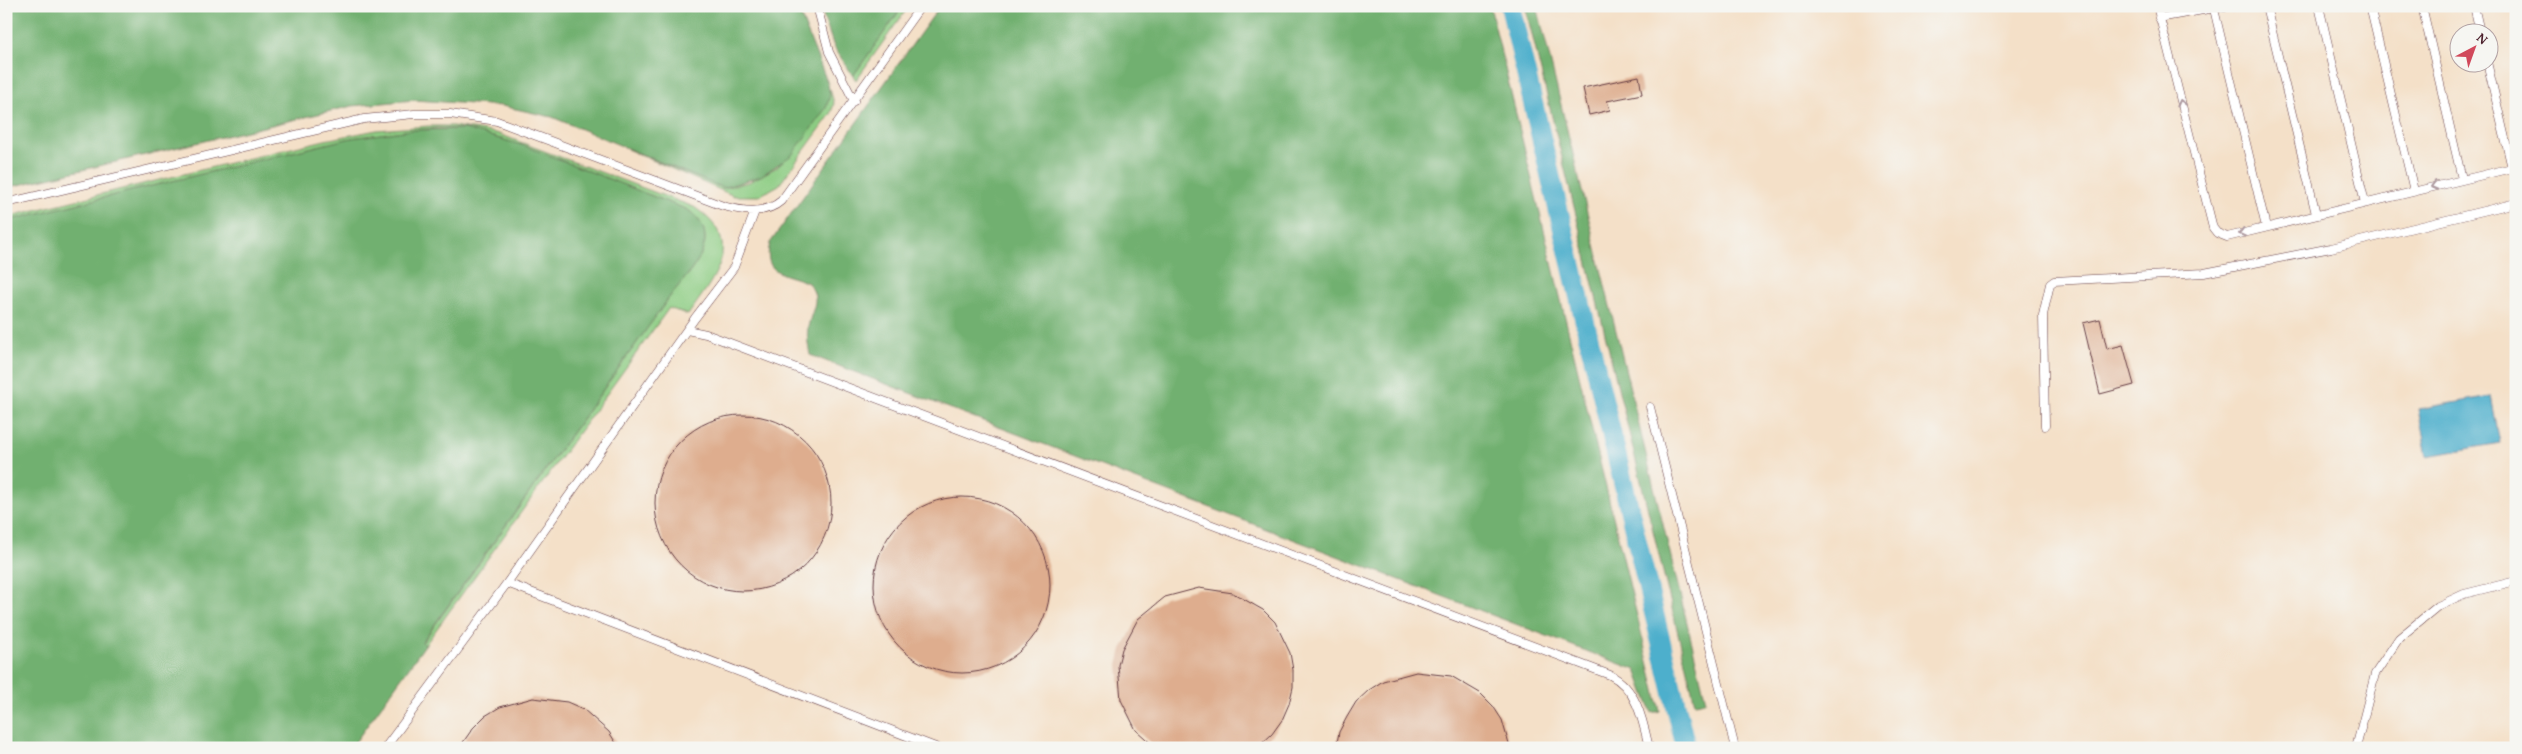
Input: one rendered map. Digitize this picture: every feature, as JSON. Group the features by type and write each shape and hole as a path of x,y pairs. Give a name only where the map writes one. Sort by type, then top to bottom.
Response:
{"lane":[{"path":"817,6 829,52 854,100"},
{"path":"6,203 364,119 414,114 450,114 474,116 513,126 723,206 746,212 755,211 777,205 781,201 921,6"},
{"path":"2157,6 2213,228 2217,233 2227,237 2316,214 2514,168 2490,72"},
{"path":"2160,18 2224,6"},
{"path":"2266,6 2316,214"},
{"path":"2319,6 2365,203"},
{"path":"2370,6 2414,192"},
{"path":"2422,6 2462,179"},
{"path":"2474,6 2478,22"},
{"path":"2214,9 2266,228"},
{"path":"2045,426 2043,315 2050,284 2054,281 2204,273 2331,248 2516,203"},
{"path":"385,748 507,583 734,267 755,211"},
{"path":"687,330 706,334 1610,675 1621,680 1634,698 1643,721 1649,748"},
{"path":"1650,406 1735,748"},
{"path":"2356,748 2375,674 2398,638 2438,606 2464,594 2516,581"},
{"path":"507,583 938,748"}],"green space":[{"path":"6,6 797,6 828,84 830,95 826,108 792,155 761,176 723,188 552,117 502,106 414,100 352,106 6,188"},
{"path":"820,6 903,6 853,76 834,47"},
{"path":"903,6 909,6 856,80 853,76"},
{"path":"940,6 1490,6 1660,711 1652,713 1636,670 810,355 808,331 815,303 814,293 808,283 778,272 773,268 769,262 768,254 770,243"},
{"path":"1525,6 1537,6 1706,701 1695,703"},
{"path":"830,89 834,103 831,114 779,185 759,196 734,196 627,149 723,188 749,182 777,167 826,108"},
{"path":"453,126 496,133 694,207 710,220 719,233 722,246 721,259 716,272 688,315 669,308 425,645 422,643 671,295 695,265 705,243 704,232 699,221 688,210 525,146 465,129 438,128 351,138 6,221 6,217 325,140 377,130"},
{"path":"465,129 525,146 688,210 699,221 704,232 705,243 695,265 671,295 422,642 425,645 351,748 6,748 6,221 351,138 411,130"}],"water":[{"path":"2491,396 2500,443 2427,456 2418,409"}],"building":[{"path":"1639,76 1642,94 1607,101 1610,110 1589,115 1583,88"},
{"path":"2100,319 2107,349 2123,345 2134,385 2100,394 2083,323"},
{"path":"743,415 777,422 799,435 811,447 824,469 831,503 824,537 811,559 799,571 777,584 743,591 709,584 687,571 675,559 662,537 655,503 662,469 675,447 687,435 709,422"},
{"path":"962,497 996,504 1018,517 1030,529 1043,551 1050,585 1043,619 1030,641 1018,653 996,666 962,673 928,666 906,653 894,641 881,619 874,585 881,551 894,529 906,517 928,504"},
{"path":"1199,588 1233,593 1263,610 1275,622 1290,653 1293,687 1289,704 1282,720 1272,734 1257,748 1156,748 1136,730 1121,700 1118,665 1122,649 1138,619 1165,597"},
{"path":"1416,672 1451,676 1480,693 1493,706 1502,720 1510,748 1336,748 1339,732 1356,702 1383,681"},
{"path":"533,698 567,702 583,709 609,732 619,748 459,748 473,728 485,716 500,707"}],"waterway":[{"path":"1510,6 1686,748"}]}
